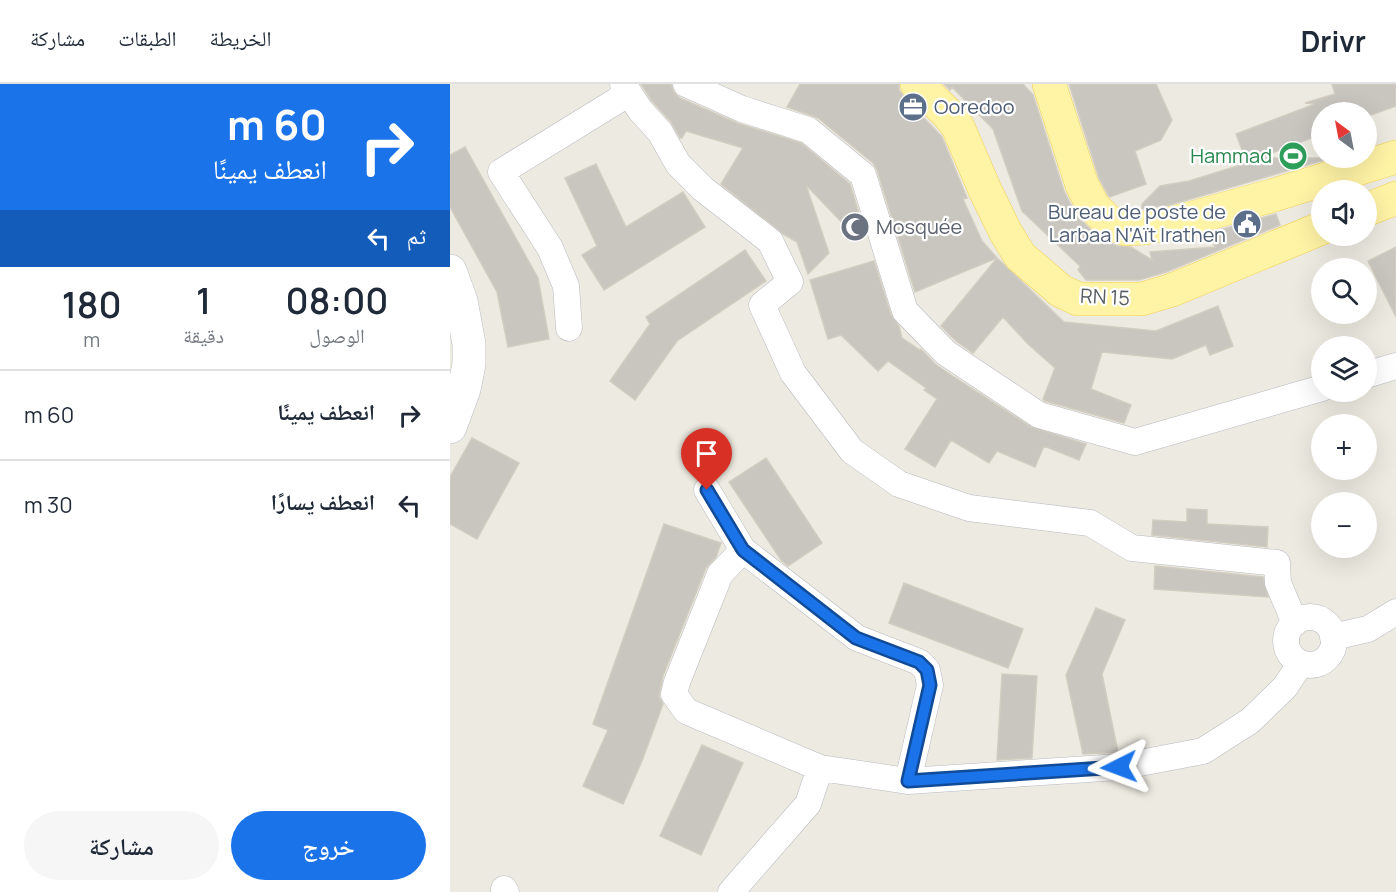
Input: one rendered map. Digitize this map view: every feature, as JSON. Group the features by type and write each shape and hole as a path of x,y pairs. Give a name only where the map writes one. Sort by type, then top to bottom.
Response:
{"main road":[{"name":"RN 15","path":"917,84 948,114 958,128 984,190 1020,256 1061,291 1078,299 1142,299 1192,282 1311,233"},
{"path":"1050,85 1083,185 1093,206 1109,222 1125,229 1174,223 1396,157"},
{"path":"1377,206 1396,198"},
{"path":"450,271 461,301 470,344 464,389 450,427"}],"street":[{"path":"686,84 742,108 808,130 863,175 905,311 946,353 1039,415 1135,442 1311,391"},
{"path":"569,328 566,286 550,248 501,172 618,100 625,88 640,110 660,132 678,164 703,189 770,241 789,282 762,305 793,373 852,451 899,483 969,508 1090,523 1132,548 1277,562 1278,584 1294,623"},
{"path":"1377,372 1396,366"},
{"path":"707,490 743,550 856,638 919,662 927,670 930,685 908,781"},
{"path":"743,550 720,574 674,694 686,711 820,768 908,781 1119,767 1203,751 1250,721 1285,687 1301,663"},
{"path":"1333,637 1368,629 1396,612"},
{"path":"1310,617 1318,619 1330,629 1333,637 1333,645 1327,658 1315,664 1301,663 1288,653 1286,637 1294,623 1310,617"},
{"path":"732,892 808,804 820,768"}],"building":[{"path":"641,84 671,84 674,92 680,98 737,123 801,143 850,184 861,220 850,231 806,185 829,253 808,274 797,242 783,234 721,184 743,148 686,131 680,138 671,122 652,101"},
{"path":"800,84 899,84 899,90 904,97 942,137 967,198 963,199 982,241 997,258 915,292 877,170 873,163 818,118 787,107"},
{"path":"944,84 1023,84 1033,95 1064,191 1073,209 1071,210 1104,241 1118,246 1131,247 1152,260 1150,252 1215,247 1209,233 1276,214 1280,225 1166,272 1139,280 1086,280 1078,270 1080,266 1022,211 993,129 952,87 950,90"},
{"path":"1069,84 1156,84 1172,120 1161,140 1135,151 1146,184 1110,197 1108,195 1099,178"},
{"path":"1332,84 1396,84 1396,106 1377,113 1377,102 1305,103 1335,94"},
{"path":"1311,106 1311,138 1259,158 1311,158 1311,164 1170,205 1142,209 1142,204 1160,186 1189,181 1247,163 1236,134"},
{"path":"465,147 538,278 549,339 508,347 497,292 450,207 450,155"},
{"path":"596,164 626,227 683,192 705,227 604,290 582,255 597,246 565,178"},
{"path":"1396,247 1396,317 1377,279 1377,258 1374,258"},
{"path":"745,250 766,281 677,341 635,400 610,381 650,324 646,317"},
{"path":"997,258 1064,322 1156,331 1218,306 1233,346 1210,355 1206,345 1172,359 1102,352 1091,389 1131,405 1124,423 1045,401 1043,399 1055,368 1003,317 973,353 941,326"},
{"path":"874,261 891,315 899,326 902,338 921,349 935,364 1031,427 1086,444 1079,460 1044,446 1035,467 997,451 989,463 951,440 935,467 905,449 937,399 924,390 926,388 888,361 878,371 841,335 828,339 810,280"},
{"path":"472,438 519,463 477,539 450,524 450,477"},
{"path":"766,458 822,543 788,566 781,560 729,482"},
{"path":"1187,509 1207,510 1207,524 1268,527 1267,547 1152,535 1153,520 1187,522"},
{"path":"664,524 721,543 716,557 706,568 663,676 659,696 663,704 623,804 583,786 608,730 593,724"},
{"path":"1155,566 1263,577 1268,597 1154,589"},
{"path":"904,583 1023,629 1008,668 889,623"},
{"path":"1096,608 1125,620 1102,674 1118,752 1083,754 1066,675"},
{"path":"1002,674 1037,676 1032,758 997,760"},
{"path":"702,745 743,763 701,855 660,836"}],"place":[{"name":"Ooredoo","path":"913,107"},
{"name":"Hammad","path":"1293,156"},
{"name":"Bureau de poste de Larbaa N'Aït Irathen","path":"1247,224"},
{"name":"Mosquée","path":"855,227"}],"route":[{"path":"707,490 743,550 856,638 919,662 927,670 930,685 908,781 1119,767"}]}
